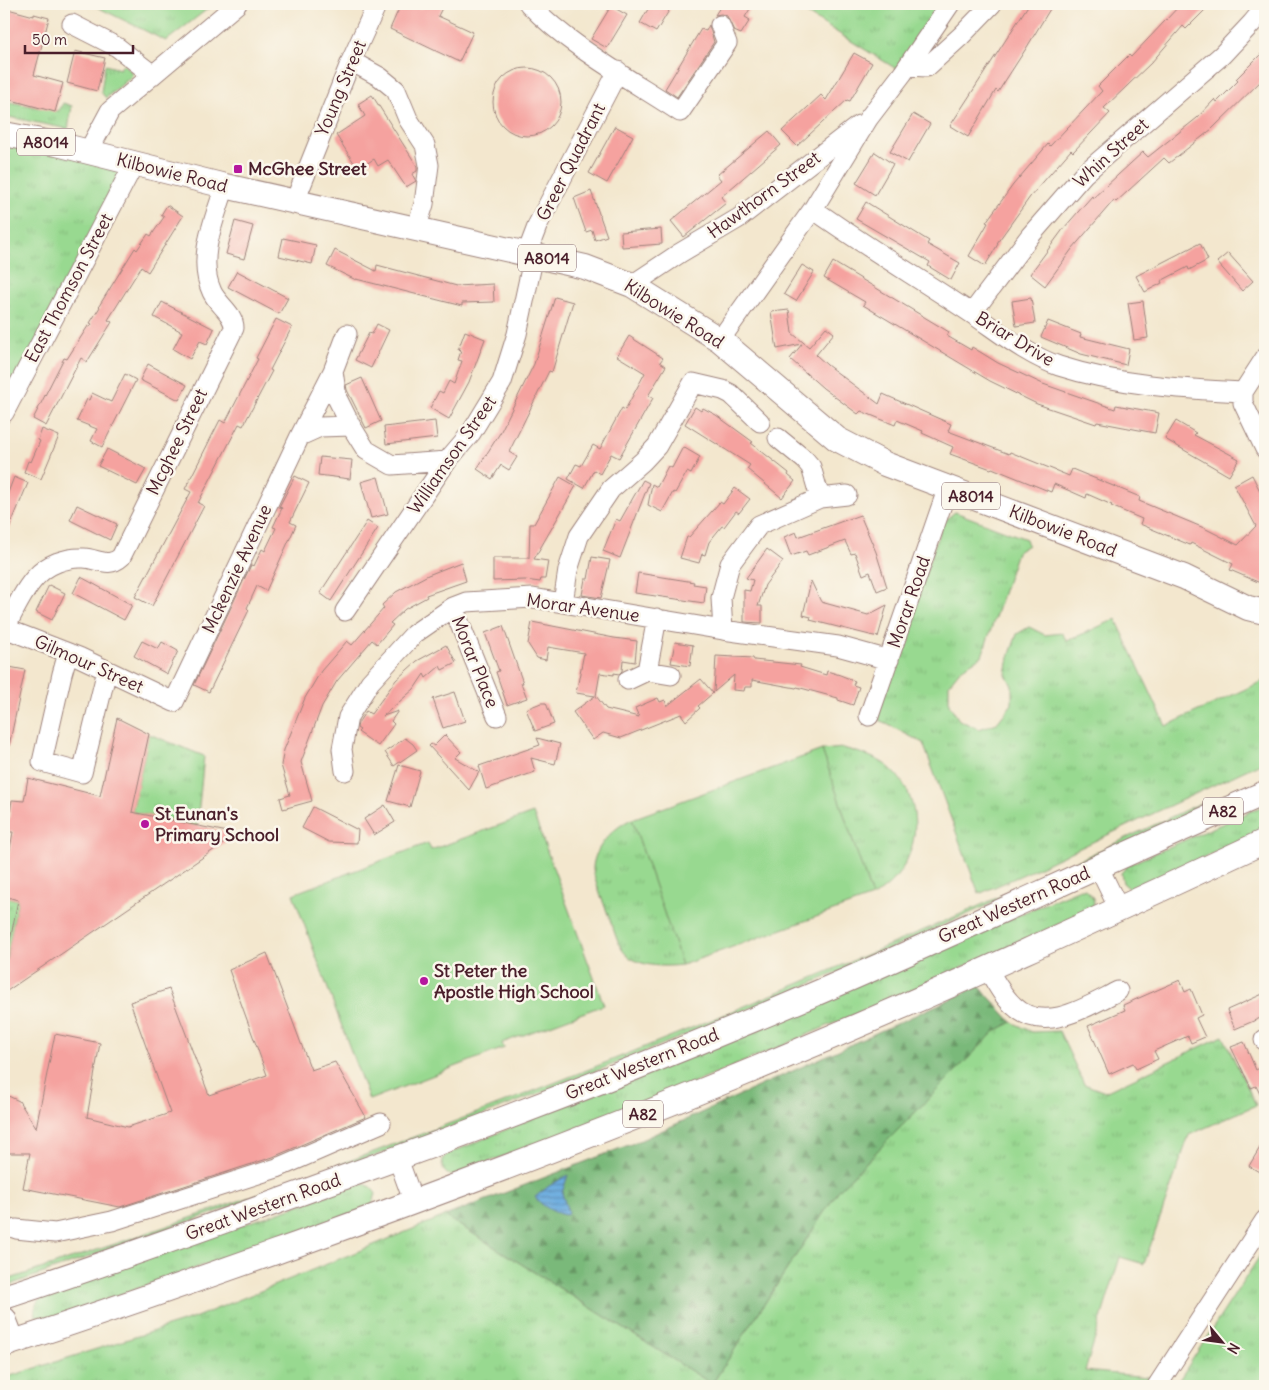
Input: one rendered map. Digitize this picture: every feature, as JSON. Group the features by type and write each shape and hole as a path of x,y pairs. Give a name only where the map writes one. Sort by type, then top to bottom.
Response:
{"main road":[{"name":"Kilbowie Road","path":"4,134 585,267 632,285 720,340 837,439 885,464 1184,577 1257,610"},
{"name":"A8014","path":"1257,610 1265,626"},
{"name":"Great Western Road","path":"4,1297 93,1268 523,1111 793,1003 1265,793"},
{"name":"A82","path":"8,1343 414,1203 608,1128 781,1058 1119,909 1265,841"},
{"path":"4,1319 8,1343"}],"street":[{"path":"88,152 110,111 236,4"},
{"name":"Young Street","path":"295,201 351,61 377,4"},
{"path":"529,4 593,56 680,112 727,43 720,25"},
{"name":"Hawthorn Street","path":"720,340 812,210 868,118 908,66 950,4"},
{"path":"908,66 927,67 992,4"},
{"name":"Whin Street","path":"972,313 1030,236 1084,174 1222,55 1265,7"},
{"path":"72,24 117,47 153,75"},
{"path":"351,61 380,77 396,90 408,119 425,145 429,165 424,204 416,229"},
{"name":"Greer Quadrant","path":"531,254 538,224 618,72"},
{"name":"Hawthorn Street","path":"632,285 680,253 739,218 868,118"},
{"name":"East Thomson Street","path":"4,413 134,164"},
{"name":"Mcghee Street","path":"4,628 28,587 48,567 63,560 73,558 84,558 108,563 116,561 120,557 234,328 231,316 212,292 206,271 206,250 225,186"},
{"name":"Briar Drive","path":"812,210 972,313 1020,347 1058,366 1121,381 1188,389 1243,392"},
{"name":"Williamson Street","path":"345,611 447,461 471,433 502,382 517,334 531,254"},
{"name":"Mckenzie Avenue","path":"174,702 300,436 334,371 347,334"},
{"path":"1265,358 1243,392 1243,403 1265,449"},
{"name":"Mckenzie Avenue","path":"334,371 337,398 366,450 392,465 447,461"},
{"path":"563,603 568,570 579,536 611,490 644,461 656,446 693,383 723,390 731,394 760,422"},
{"path":"300,436 320,427 351,426"},
{"path":"778,438 811,467 820,498"},
{"name":"Morar Road","path":"869,716 948,487"},
{"path":"723,630 721,598 730,564 759,525 820,498 847,495"},
{"name":"Morar Avenue","path":"345,771 342,750 348,716 370,682 414,634 452,607 466,602 533,598 723,630 838,646 889,660"},
{"name":"Morar Place","path":"452,607 497,716"},
{"path":"647,671 657,618"},
{"name":"Gilmour Street","path":"4,628 68,653 174,702"},
{"path":"68,653 42,762 82,773 107,670"},
{"path":"628,680 647,671 671,675"},
{"path":"1099,868 1119,909"},
{"path":"987,968 1014,1007 1031,1018 1055,1018 1074,1012 1118,992"},
{"path":"16,1229 55,1233 112,1221 276,1168 381,1123"},
{"path":"398,1158 414,1203"},
{"path":"1157,1386 1265,1220"}],"green space":[{"path":"91,4 214,4 166,41"},
{"path":"791,4 950,4 903,73"},
{"path":"123,64 131,71 132,76 106,98 101,92 105,65 120,69"},
{"path":"4,101 59,111 63,103 72,106 68,129 4,116"},
{"path":"4,132 134,164 4,413"},
{"path":"955,512 1026,539 1028,545 1017,552 982,656 961,669 949,684 949,704 959,720 979,729 997,723 1012,704 1012,686 1006,674 1009,657 1017,634 1029,627 1045,635 1062,633 1067,641 1116,619 1166,726 1265,680 1265,761 979,894 923,743 879,720 880,701 943,522"},
{"path":"149,734 204,756 197,826 132,812"},
{"path":"843,748 870,757 889,767 905,787 912,804 915,822 913,840 908,857 899,873 887,886 872,897 822,750"},
{"path":"822,750 872,897 682,965 632,819"},
{"path":"1203,802 1175,821 841,971 627,1059 411,1143 4,1287 4,1281 247,1198 367,1154 487,1109 725,1014 961,914"},
{"path":"1265,805 1265,829 1143,886 1130,889 1123,883 1121,873 1128,865"},
{"path":"533,813 604,1005 502,1043 504,1048 369,1100 293,894 428,843 431,850"},
{"path":"632,819 682,965 662,966 641,963 625,954 617,940 597,886 593,868 594,860 601,845 612,832"},
{"path":"1080,889 1085,889 1093,898 1094,904 1090,910 914,989 699,1081 452,1176 442,1168 445,1156 455,1151"},
{"path":"4,896 18,900 4,972"},
{"path":"979,986 1012,1022 995,1031 838,1191 712,1384 445,1216 639,1141"},
{"path":"1012,1022 1032,1032 1059,1031 1084,1084 1105,1092 1223,1036 1256,1105 1189,1135 1144,1264 1120,1257 1085,1371 1179,1380 1265,1248 1265,1386 4,1386 4,1378 189,1320 445,1216 712,1384 838,1191 995,1030"},
{"path":"359,1184 369,1186 376,1194 372,1205 367,1208 47,1320 36,1316 35,1309 37,1303 46,1294"}],"water":[{"path":"568,1175 562,1193 568,1212 567,1215 549,1209 535,1197"}],"building":[{"path":"401,4 409,4 421,9 424,4 444,4 438,16 473,32 459,62 390,29"},
{"path":"651,4 673,4 656,32 640,23"},
{"path":"722,4 753,4 745,17 750,20 741,34 734,31 727,16 715,15"},
{"path":"1029,4 1053,4 998,92 996,90 968,137 950,126"},
{"path":"1181,4 1211,4 1186,29 1183,26 1151,63 1104,108 1110,113 1073,152 1071,150 1030,197 997,243 985,266 969,256 988,223 986,222 1013,185 1048,144 1050,146 1102,91 1098,86 1129,55 1131,57"},
{"path":"611,6 627,15 607,48 591,39"},
{"path":"4,8 49,18 34,75 63,83 55,112 4,98"},
{"path":"709,25 714,42 677,97 665,89 701,29 706,31"},
{"path":"1265,50 1265,77 1212,129 1169,163 1164,158 1116,202 1114,200 1072,249 1045,286 1030,274 1064,228 1092,196 1093,198 1143,152 1148,157 1197,118 1215,99 1217,102 1238,81 1236,79"},
{"path":"75,51 105,58 97,91 67,83"},
{"path":"854,53 872,63 850,101 847,100 797,146 782,131 821,95 826,100"},
{"path":"527,68 540,71 551,78 558,89 561,102 558,115 551,126 540,133 527,136 514,133 503,126 496,115 493,102 496,89 503,78 514,71"},
{"path":"372,95 417,166 417,171 412,174 416,181 406,187 388,160 378,166 374,159 358,169 336,135 365,116 358,104"},
{"path":"913,114 930,124 908,162 890,152"},
{"path":"615,126 633,136 607,183 589,173"},
{"path":"769,131 781,145 721,197 726,203 684,237 671,221 721,180 717,175"},
{"path":"875,152 893,164 875,195 856,183"},
{"path":"591,191 607,236 595,240 592,230 586,232 574,198"},
{"path":"866,202 929,241 927,244 960,263 951,280 928,266 930,262 856,219"},
{"path":"167,205 183,216 148,272 141,267 108,320 112,322 87,362 81,358 46,426 33,419 64,358 67,359 88,326 90,327 92,324 90,323 99,306 135,248 137,250 148,234 151,236 164,217 161,215"},
{"path":"235,221 253,226 244,259 226,254"},
{"path":"661,229 662,244 622,247 621,232"},
{"path":"283,238 316,245 312,264 279,256"},
{"path":"1200,243 1208,260 1189,270 1188,267 1145,292 1136,276"},
{"path":"335,250 376,271 377,265 456,286 493,284 494,302 462,303 462,306 356,280 327,266"},
{"path":"1228,253 1253,281 1242,291 1217,262"},
{"path":"833,262 949,332 947,336 971,350 972,347 998,363 1043,384 1115,409 1116,405 1159,413 1155,433 1097,422 1096,424 1037,404 990,381 863,305 865,302 824,278"},
{"path":"802,265 814,272 796,301 784,294"},
{"path":"237,271 288,298 279,314 228,287"},
{"path":"555,297 573,302 552,372 549,371 509,452 517,457 509,470 501,465 492,479 477,469 500,433 534,364"},
{"path":"1031,298 1035,323 1016,326 1012,301"},
{"path":"1143,301 1148,338 1134,340 1128,303"},
{"path":"162,302 214,329 207,344 200,341 190,359 173,349 182,332 154,317"},
{"path":"789,310 792,333 809,347 826,327 834,333 816,355 879,404 883,394 951,424 948,431 1009,454 1010,452 1069,476 1072,469 1140,497 1139,501 1204,528 1238,545 1256,526 1234,485 1252,475 1265,501 1265,585 1230,570 1233,564 1191,543 1190,545 1140,524 1142,519 1087,494 1086,498 1054,484 1051,492 992,468 950,454 953,447 897,420 895,425 861,411 858,414 823,388 790,359 802,344 777,349 771,312"},
{"path":"276,319 292,327 270,370 272,371 243,426 239,424 198,503 204,506 152,606 135,597 191,492 185,489 220,420 225,423"},
{"path":"1048,321 1081,334 1080,337 1129,349 1126,365 1081,354 1041,337"},
{"path":"377,324 389,330 371,368 355,360 369,333 372,334"},
{"path":"465,331 485,339 469,382 449,419 430,408 439,391 443,393 449,381 454,384 462,361 458,360 461,351 458,350"},
{"path":"629,336 663,358 660,362 666,366 648,396 653,398 619,458 611,454 600,474 594,470 584,488 568,479 576,464 581,466 593,445 600,449 622,408 625,410 645,373 617,356"},
{"path":"148,364 187,385 179,400 140,380"},
{"path":"125,374 136,380 102,447 91,441 97,429 77,421 87,399 89,400 92,393 111,402"},
{"path":"362,378 381,421 366,428 346,385"},
{"path":"695,407 701,411 703,408 716,415 753,442 751,443 789,473 788,475 795,481 782,498 747,469 750,465 685,424"},
{"path":"435,421 437,438 386,444 384,427"},
{"path":"1176,421 1196,433 1194,435 1239,459 1229,476 1165,439"},
{"path":"42,429 59,436 41,479 24,472 28,461 31,462 40,441 38,440"},
{"path":"683,447 700,457 691,474 687,472 675,493 673,492 662,512 648,505 652,484 657,487 668,466 672,468"},
{"path":"107,449 146,469 137,485 98,466"},
{"path":"320,457 352,460 350,479 318,475"},
{"path":"295,476 309,483 290,522 296,525 266,591 257,586 247,608 249,610 209,692 194,685 251,565 254,566 262,549 265,551 276,528 273,527 282,508 279,507"},
{"path":"14,477 28,483 4,541 4,503"},
{"path":"378,477 388,514 371,518 361,482"},
{"path":"560,477 576,486 534,559 548,561 545,579 541,579 540,582 525,580 493,581 493,558 529,558 530,524 534,524"},
{"path":"643,480 649,483 620,558 603,551 616,519 620,521"},
{"path":"735,488 750,499 739,513 736,511 709,542 705,555 702,554 699,563 680,558 687,537 720,502 723,504"},
{"path":"77,505 117,524 110,540 70,520"},
{"path":"860,515 876,552 887,587 877,591 870,572 863,575 855,553 851,554 845,541 808,555 806,551 791,556 784,537 796,532 798,537"},
{"path":"367,521 378,528 331,601 320,593"},
{"path":"767,549 783,561 765,585 758,606 762,606 762,623 744,622 744,590 750,591 753,580 746,578"},
{"path":"592,557 610,560 601,598 582,595 585,579 588,579"},
{"path":"461,562 466,581 426,595 427,597 405,609 390,623 393,625 377,644 372,640 337,681 322,706 301,762 312,801 283,809 280,798 290,795 281,765 284,750 305,698 321,671 347,641 352,645 384,608 382,605 396,592 428,575"},
{"path":"638,573 694,582 693,584 706,586 704,603 635,593"},
{"path":"81,577 132,605 124,620 73,593"},
{"path":"811,581 821,602 868,615 887,605 878,637 810,620 811,617 803,615"},
{"path":"49,585 65,593 52,620 36,612"},
{"path":"532,622 637,641 635,662 623,660 622,671 619,674 600,673 596,696 606,709 639,717 635,708 658,698 660,702 665,700 667,706 701,679 713,693 698,706 700,708 686,721 681,714 621,738 603,733 593,740 573,712 595,696 576,693 584,653 548,647 546,660 537,658 528,644"},
{"path":"503,626 527,698 507,705 496,672 499,671 485,633"},
{"path":"142,641 158,649 162,642 178,651 167,674 134,656"},
{"path":"675,642 693,645 690,666 671,663"},
{"path":"446,645 456,663 442,670 440,666 426,678 424,674 414,689 383,716 398,711 391,721 394,724 378,746 358,732 360,730 357,728 358,723 366,711 371,714 396,680 417,661"},
{"path":"716,656 753,658 754,660 801,665 800,667 826,675 827,671 840,675 855,681 853,685 859,687 853,705 838,700 838,698 797,687 752,680 752,687 745,687 744,691 733,690 734,675 714,692"},
{"path":"4,666 25,670 9,746 4,745"},
{"path":"455,692 465,721 443,728 433,699"},
{"path":"546,703 554,724 535,731 526,709"},
{"path":"117,718 149,734 132,812 237,834 4,993 4,972 18,900 4,896 4,883 13,832 7,832 12,800 24,801 28,778 100,796"},
{"path":"445,735 461,752 455,758 479,772 469,790 429,746 431,744 434,746"},
{"path":"405,738 417,750 394,766 385,752"},
{"path":"537,738 560,744 555,764 531,758 535,772 486,789 479,766 540,745"},
{"path":"399,765 420,771 410,807 388,801"},
{"path":"385,805 395,822 374,835 364,819"},
{"path":"313,807 358,830 357,843 329,842 302,828"},
{"path":"267,953 311,1070 335,1062 366,1117 273,1157 120,1207 23,1188 30,1153 4,1153 4,1094 19,1101 36,1128 55,1034 100,1043 87,1117 128,1127 170,1113 130,1002 169,989 209,1095 267,1075 229,970"},
{"path":"1180,980 1185,992 1191,989 1202,1015 1196,1018 1205,1037 1191,1043 1188,1036 1154,1051 1158,1059 1136,1069 1133,1063 1109,1074 1088,1026 1125,1010 1123,1005"},
{"path":"1265,993 1265,1016 1235,1029 1227,1010"},
{"path":"1244,1042 1256,1070 1265,1065 1265,1104 1256,1086 1251,1088 1231,1047"},
{"path":"1265,1139 1265,1166 1261,1173 1249,1166"}],"place":[{"name":"McGhee Street","path":"238,169"},
{"name":"St Eunan's Primary School","path":"145,824"},
{"name":"St Peter the Apostle High School","path":"424,981"}]}
